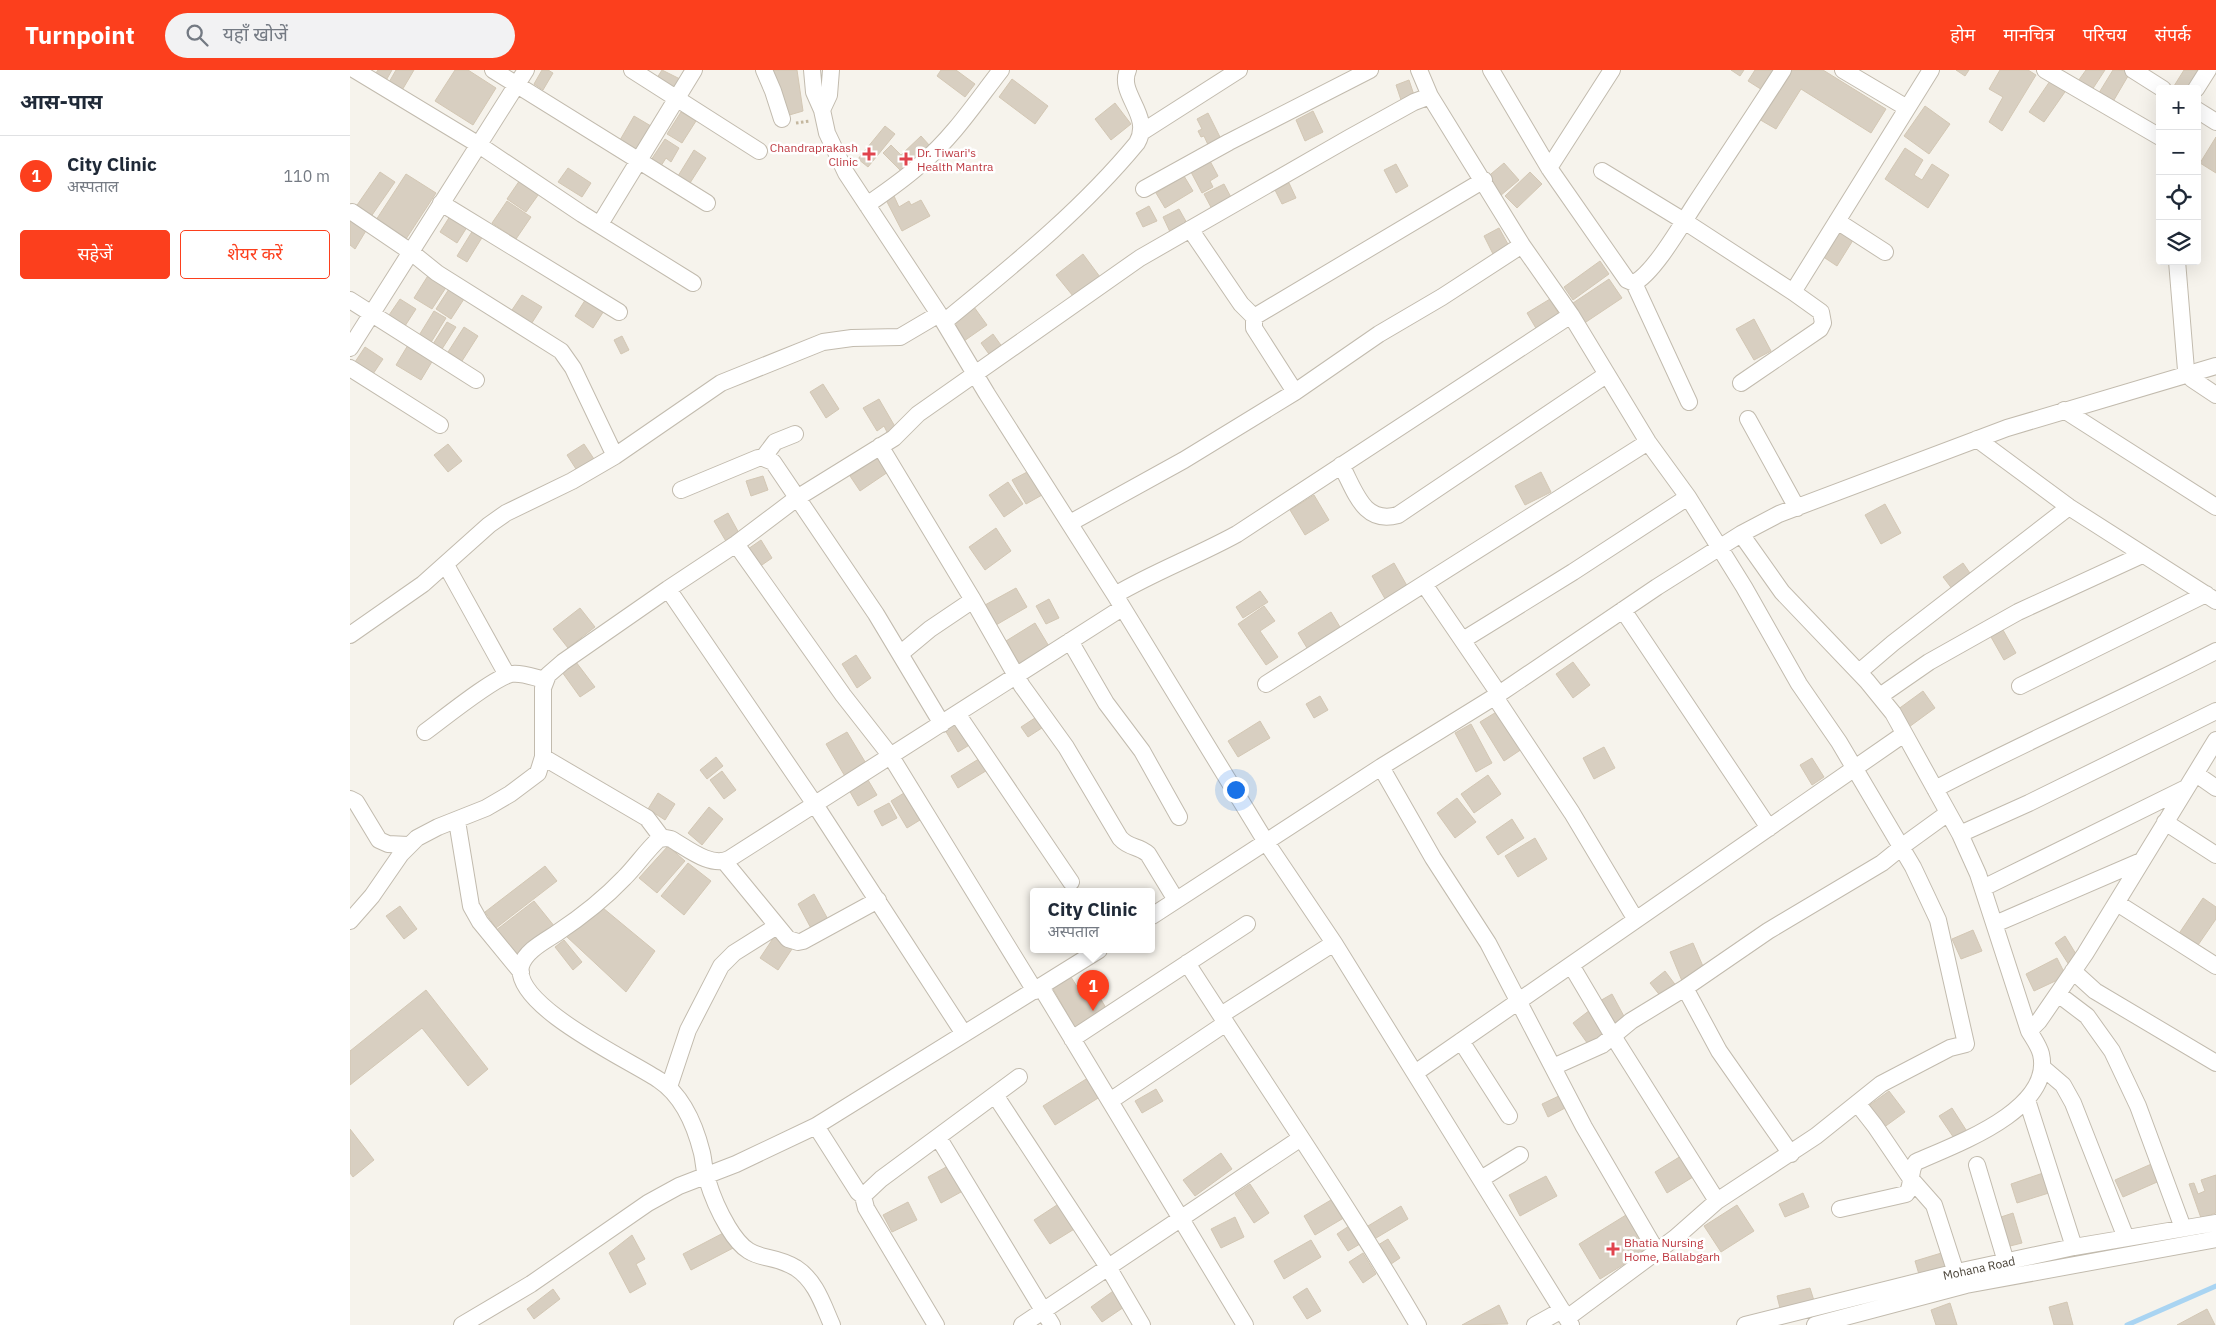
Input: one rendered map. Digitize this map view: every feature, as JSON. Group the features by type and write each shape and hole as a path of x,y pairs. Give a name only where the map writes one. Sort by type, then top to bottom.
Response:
{"street":[{"path":"355,70 479,145 693,283"},
{"path":"493,70 707,203"},
{"path":"350,348 526,70"},
{"path":"632,70 759,151"},
{"path":"600,224 694,70"},
{"path":"812,70 814,92 823,114 833,149 867,205 942,318 974,373 1070,523 1266,842 1334,942 1567,1318"},
{"path":"823,114 829,95 831,70"},
{"path":"867,205 915,169 937,148 954,130 1001,70"},
{"path":"1128,70 1126,80 1140,116 1142,132"},
{"path":"350,635 416,589 446,565 477,534 506,514 572,481 616,456 721,383 823,342 852,338 900,337 942,318 1062,223 1134,148 1142,132 1239,70"},
{"path":"1144,189 1228,142 1370,70"},
{"path":"1419,70 1430,96 1484,180 1522,245 1571,315 1606,376 1648,442 1688,497 1744,587 1799,684 1839,742 1853,770 1922,885 1938,920 1966,1044 1950,1048 1891,1077 1791,1154 1717,1201 1657,1252 1567,1318 1535,1325"},
{"path":"1549,168 1612,70"},
{"path":"1500,74 1549,168 1627,280 1634,282 1644,276 1684,221 1783,70"},
{"path":"1843,70 1907,108"},
{"path":"1793,292 1931,70"},
{"path":"2046,70 2156,135"},
{"path":"2133,70 2157,85"},
{"path":"2199,85 2208,70"},
{"path":"762,71 782,119"},
{"path":"354,913 408,845 426,832 486,808 533,778 542,766 543,688 545,680 563,662 668,588 736,544 797,498 901,432 918,414 974,373 1140,258 1349,138 1414,102 1430,96"},
{"path":"2201,113 2216,122"},
{"path":"1602,171 1684,221 1821,312 1823,318 1820,329 1741,383"},
{"path":"1254,317 1484,180"},
{"path":"442,203 619,312"},
{"path":"352,212 411,252 438,273 566,356 616,456"},
{"path":"1837,221 1885,252"},
{"path":"1190,228 1241,304 1254,317 1254,328 1295,392"},
{"path":"1070,523 1184,460 1295,392 1380,334 1442,298 1522,245"},
{"path":"2177,265 2183,349 2188,374 2216,395"},
{"path":"1634,282 1689,402"},
{"path":"350,300 476,380"},
{"path":"543,757 647,818 662,838 671,840 708,859 724,861 958,714 1070,641 1118,602 1142,579 1202,553 1237,534 1571,315"},
{"path":"1155,914 1381,767 1497,695 1719,548 1779,514 1977,439 2064,410 2216,366"},
{"path":"350,368 440,425"},
{"path":"1342,464 1365,507 1371,514 1389,518 1398,515 1606,376"},
{"path":"2064,410 2216,507"},
{"path":"1748,419 1797,508"},
{"path":"763,458 775,442 795,434"},
{"path":"1977,439 2069,507 2211,598"},
{"path":"1266,684 1648,442"},
{"path":"880,446 973,600 1028,696 1066,746 1120,838 1127,845 1148,854 1176,900"},
{"path":"680,490 752,460 763,458 772,462 871,607 942,724"},
{"path":"1463,640 1573,572 1688,497"},
{"path":"1859,672 1893,643 2069,507"},
{"path":"1741,534 1788,598 1859,672 1892,713 1960,834 1983,888 2028,1031 2041,1054 2042,1067 2038,1080 2027,1100 2006,1118 1916,1162 1912,1168 1910,1189 1906,1194 1840,1209"},
{"path":"736,544 843,695 890,755 1038,989 1072,1039 1245,1325"},
{"path":"1880,696 1929,662 2018,612 2142,555"},
{"path":"446,565 507,675"},
{"path":"1424,584 1463,640 1572,813 1636,920"},
{"path":"668,588 814,803 964,1034"},
{"path":"2020,686 2211,598"},
{"path":"900,654 930,629 973,600"},
{"path":"1623,610 1769,828"},
{"path":"1070,641 1113,714 1142,751 1179,817"},
{"path":"1935,790 2008,751 2119,699 2216,650"},
{"path":"425,732 492,683 507,675 521,674 545,680"},
{"path":"1960,834 2029,803 2216,711"},
{"path":"958,714 1071,882"},
{"path":"1415,1074 1904,734"},
{"path":"2028,1031 2039,1021 2058,994 2117,903 2184,789 2196,774 2216,740"},
{"path":"1381,767 1433,858 1488,943 1584,1127 1657,1252"},
{"path":"2196,774 2216,788"},
{"path":"1983,888 2184,789"},
{"path":"350,799 356,802 380,840 388,844 408,845"},
{"path":"1553,1067 1594,1050 1631,1021 1685,988 1768,931 1870,871 1948,813"},
{"path":"457,821 471,906 480,922 521,972 526,988 560,1020 669,1087 688,1114 696,1134 706,1176 720,1212 739,1243 748,1252 796,1268 810,1280 819,1294 832,1325"},
{"path":"2164,822 2216,855"},
{"path":"521,972 528,955 606,895 625,878 655,842 662,838"},
{"path":"724,861 788,939 798,942 878,900"},
{"path":"1995,924 2141,861"},
{"path":"2117,903 2216,966"},
{"path":"1072,1039 1247,924"},
{"path":"669,1087 688,1030 716,974 727,958 777,926"},
{"path":"1110,1101 1334,942"},
{"path":"462,1325 531,1284 648,1203 816,1126 1094,953"},
{"path":"1187,963 1302,1138 1418,1325"},
{"path":"1571,965 1613,1036 1717,1201"},
{"path":"2073,971 2095,991 2216,1063"},
{"path":"1685,988 1719,1051 1791,1154"},
{"path":"2058,994 2079,1009 2095,1024 2112,1051 2141,1115 2183,1228"},
{"path":"1461,1041 1508,1116"},
{"path":"2042,1067 2063,1085 2073,1104 2126,1238"},
{"path":"863,1196 881,1179 1019,1077"},
{"path":"995,1094 1108,1267 1142,1325"},
{"path":"2027,1100 2074,1247"},
{"path":"1857,1103 1911,1179 1934,1205 1956,1273"},
{"path":"816,1126 858,1192 863,1196 866,1208 936,1325"},
{"path":"938,1137 1052,1325"},
{"path":"1022,1325 1302,1138"},
{"path":"1481,1179 1520,1155"},
{"path":"1977,1165 2006,1262"},
{"name":"Mohana Road","path":"1745,1325 1956,1273 2074,1247 2216,1223"},
{"name":"Mohana Road","path":"1815,1325 1966,1285 2216,1239"}],"path":[{"path":"782,119 791,124 823,114"}],"building":[{"path":"378,70 392,70 384,84 373,77"},
{"path":"396,70 414,70 401,92 388,84"},
{"path":"455,70 468,70 496,88 473,125 435,101"},
{"path":"542,70 548,70 553,73 543,90 534,84"},
{"path":"662,70 684,81 677,94 655,81"},
{"path":"771,70 797,70 803,111 786,116"},
{"path":"941,70 956,70 975,84 965,97 937,76"},
{"path":"1731,70 1744,70 1740,76"},
{"path":"1755,70 1781,70 1767,93 1748,81"},
{"path":"1787,70 1823,70 1886,109 1871,133 1801,89 1776,129 1757,118"},
{"path":"1956,70 1969,70 1965,76"},
{"path":"2000,70 2028,70 2036,75 2002,131 1989,122 2003,97 1989,89"},
{"path":"2086,70 2105,70 2090,93 2076,84"},
{"path":"2113,70 2131,71 2111,105 2097,96"},
{"path":"2184,70 2200,70 2191,85 2175,85"},
{"path":"2052,78 2067,89 2044,122 2029,112"},
{"path":"1012,79 1048,106 1035,124 999,97"},
{"path":"1409,80 1414,95 1401,100 1396,85"},
{"path":"1115,103 1131,124 1111,140 1095,119"},
{"path":"1925,106 1950,124 1929,154 1904,136"},
{"path":"1313,111 1323,132 1305,141 1296,120"},
{"path":"681,112 696,121 682,143 667,134"},
{"path":"1208,113 1222,141 1209,147 1204,136 1201,137 1198,131 1202,129 1197,119"},
{"path":"634,116 656,129 642,153 620,140"},
{"path":"885,126 895,134 868,167 858,159"},
{"path":"921,136 930,146 903,173 883,153 891,145 901,155"},
{"path":"2216,137 2216,173 2201,164"},
{"path":"665,139 679,148 671,162 666,158 659,169 649,163"},
{"path":"1905,148 1923,160 1914,175 1922,180 1932,164 1949,175 1928,208 1885,179"},
{"path":"694,150 706,158 690,183 678,176"},
{"path":"1210,161 1218,176 1210,181 1213,187 1202,193 1191,172"},
{"path":"1504,163 1519,180 1500,196 1485,179"},
{"path":"1396,164 1408,186 1396,193 1384,170"},
{"path":"568,168 591,183 582,197 558,182"},
{"path":"380,172 395,182 370,218 355,208"},
{"path":"1530,172 1542,184 1517,208 1505,196"},
{"path":"406,174 436,193 406,239 376,220"},
{"path":"1184,176 1193,191 1165,208 1156,193"},
{"path":"522,177 541,191 526,212 507,199"},
{"path":"1289,183 1296,198 1282,204 1275,190"},
{"path":"1224,184 1233,201 1213,211 1204,194"},
{"path":"894,196 899,207 909,201 911,205 921,200 930,216 902,231 886,200"},
{"path":"507,201 531,217 516,239 492,223"},
{"path":"1149,206 1157,221 1143,227 1136,213"},
{"path":"1179,209 1188,225 1171,234 1163,217"},
{"path":"452,213 469,224 457,243 440,232"},
{"path":"350,218 367,229 355,249 350,245"},
{"path":"1499,228 1509,246 1493,254 1484,236"},
{"path":"1840,228 1855,237 1837,266 1822,256"},
{"path":"473,230 483,236 467,262 457,256"},
{"path":"1083,254 1103,281 1077,301 1056,275"},
{"path":"1600,261 1609,274 1573,300 1564,287"},
{"path":"429,274 447,286 432,309 414,298"},
{"path":"1609,279 1622,298 1583,324 1570,305"},
{"path":"449,289 464,299 451,319 436,309"},
{"path":"589,294 607,306 593,328 575,316"},
{"path":"522,295 542,307 528,329 508,316"},
{"path":"400,299 416,309 403,329 387,318"},
{"path":"1550,299 1560,316 1537,330 1527,313"},
{"path":"974,307 987,325 964,341 951,323"},
{"path":"434,311 446,318 430,344 418,337"},
{"path":"1754,319 1771,351 1754,360 1736,329"},
{"path":"447,322 456,327 442,349 433,344"},
{"path":"464,327 478,336 462,361 448,352"},
{"path":"993,334 1003,348 991,357 981,343"},
{"path":"622,336 629,350 621,354 614,340"},
{"path":"408,345 433,360 421,380 396,365"},
{"path":"365,347 383,359 369,380 351,368"},
{"path":"823,384 839,409 826,418 810,392"},
{"path":"879,399 897,430 889,436 884,426 877,431 863,408"},
{"path":"448,444 462,461 448,472 434,455"},
{"path":"584,444 594,459 576,469 567,455"},
{"path":"878,457 888,472 860,491 850,476"},
{"path":"1029,471 1042,495 1026,504 1012,480"},
{"path":"1541,472 1551,492 1525,505 1515,486"},
{"path":"763,476 768,490 751,496 746,481"},
{"path":"1008,482 1023,504 1004,517 989,495"},
{"path":"1314,495 1329,520 1305,535 1290,510"},
{"path":"1885,504 1901,533 1881,544 1865,515"},
{"path":"728,513 740,535 727,543 714,521"},
{"path":"996,528 1011,551 985,570 969,547"},
{"path":"761,540 772,558 759,567 748,549"},
{"path":"1394,563 1410,591 1388,604 1372,576"},
{"path":"1963,563 1972,576 1953,590 1943,577"},
{"path":"1016,588 1027,607 996,625 985,605"},
{"path":"1260,591 1268,602 1243,618 1236,607"},
{"path":"1049,599 1059,618 1046,624 1036,606"},
{"path":"1264,606 1275,621 1260,631 1278,657 1266,665 1238,624"},
{"path":"580,608 595,627 568,648 553,629"},
{"path":"1331,612 1343,632 1310,653 1298,633"},
{"path":"1035,623 1050,648 1021,666 1006,641"},
{"path":"2003,630 2016,653 2004,660 1991,637"},
{"path":"856,655 871,678 857,688 842,664"},
{"path":"576,662 595,687 580,697 562,672"},
{"path":"1573,662 1590,685 1573,698 1556,674"},
{"path":"1923,691 1935,708 1909,727 1897,710"},
{"path":"1320,696 1328,710 1314,718 1306,704"},
{"path":"1498,711 1522,749 1504,761 1480,722"},
{"path":"1038,716 1045,726 1028,737 1021,727"},
{"path":"1260,721 1270,738 1238,757 1228,741"},
{"path":"958,723 971,744 958,752 945,730"},
{"path":"1471,724 1492,763 1476,772 1455,733"},
{"path":"847,732 867,765 846,778 826,744"},
{"path":"1604,747 1615,768 1594,779 1583,758"},
{"path":"716,757 723,766 707,779 700,770"},
{"path":"982,757 989,769 958,788 951,776"},
{"path":"1812,758 1824,777 1812,785 1800,765"},
{"path":"722,771 736,790 724,799 710,780"},
{"path":"1488,775 1501,794 1474,813 1461,794"},
{"path":"868,780 877,795 858,806 849,790"},
{"path":"658,793 675,804 665,820 648,809"},
{"path":"904,793 920,820 907,828 891,801"},
{"path":"1457,798 1476,822 1455,838 1437,813"},
{"path":"889,803 897,818 882,826 874,811"},
{"path":"709,807 723,819 702,845 688,833"},
{"path":"1512,819 1524,838 1498,855 1486,837"},
{"path":"1535,838 1547,859 1518,877 1505,856"},
{"path":"668,846 685,861 657,893 639,878"},
{"path":"688,863 711,881 684,915 661,896"},
{"path":"545,866 557,881 496,928 485,912"},
{"path":"814,894 830,923 813,932 798,904"},
{"path":"2203,898 2216,907 2216,919 2196,948 2178,935"},
{"path":"534,901 555,927 516,958 495,931"},
{"path":"400,906 417,929 404,939 386,916"},
{"path":"603,908 655,951 626,992 566,936"},
{"path":"1973,930 1982,951 1961,959 1952,939"},
{"path":"776,934 794,946 778,970 760,958"},
{"path":"2065,936 2079,959 2069,965 2055,943"},
{"path":"564,940 582,962 573,970 555,947"},
{"path":"1693,943 1705,971 1682,981 1670,952"},
{"path":"2057,958 2066,976 2034,991 2026,974"},
{"path":"1665,971 1677,987 1662,998 1650,983"},
{"path":"1069,974 1078,988 1090,981 1109,1013 1077,1031 1051,985"},
{"path":"426,990 488,1069 468,1086 422,1028 350,1085 350,1051"},
{"path":"1612,994 1626,1020 1613,1028 1598,1002"},
{"path":"1590,1010 1607,1034 1590,1047 1573,1023"},
{"path":"1091,1076 1103,1095 1055,1125 1043,1106"},
{"path":"1156,1089 1163,1101 1142,1113 1135,1101"},
{"path":"1889,1091 1905,1112 1883,1128 1867,1107"},
{"path":"1561,1095 1567,1107 1548,1117 1542,1104"},
{"path":"1952,1108 1968,1133 1956,1141 1939,1116"},
{"path":"350,1129 374,1160 353,1177 350,1173"},
{"path":"1221,1153 1232,1169 1195,1196 1183,1180"},
{"path":"1681,1156 1693,1177 1667,1193 1655,1172"},
{"path":"2156,1162 2164,1179 2123,1197 2115,1180"},
{"path":"948,1166 961,1192 941,1203 928,1177"},
{"path":"2046,1172 2052,1192 2017,1203 2011,1184"},
{"path":"2216,1175 2216,1213 2201,1218 2189,1184 2194,1183 2198,1194 2205,1191 2201,1180"},
{"path":"1546,1176 1557,1196 1520,1216 1509,1195"},
{"path":"1250,1184 1269,1213 1254,1223 1235,1194"},
{"path":"1803,1193 1809,1207 1785,1217 1779,1204"},
{"path":"1336,1197 1347,1216 1315,1235 1304,1216"},
{"path":"908,1202 917,1220 892,1232 883,1215"},
{"path":"1060,1203 1076,1228 1050,1244 1034,1220"},
{"path":"1737,1205 1754,1231 1721,1252 1704,1226"},
{"path":"1401,1206 1408,1219 1371,1241 1363,1229"},
{"path":"2013,1213 2022,1243 2006,1247 1998,1218"},
{"path":"1626,1215 1647,1250 1600,1279 1579,1244"},
{"path":"1235,1217 1244,1237 1221,1248 1211,1229"},
{"path":"1349,1226 1360,1244 1348,1251 1337,1234"},
{"path":"729,1230 737,1246 691,1270 683,1254"},
{"path":"632,1235 645,1259 636,1264 646,1284 630,1293 609,1253"},
{"path":"1388,1239 1400,1258 1385,1268 1373,1248"},
{"path":"1311,1240 1321,1257 1284,1279 1274,1261"},
{"path":"1948,1251 1954,1272 1921,1281 1915,1261"},
{"path":"1363,1253 1376,1274 1363,1283 1349,1262"},
{"path":"1307,1288 1321,1311 1307,1319 1293,1297"},
{"path":"1810,1288 1816,1307 1782,1316 1777,1296"},
{"path":"553,1289 560,1299 534,1319 527,1309"},
{"path":"1116,1289 1127,1305 1102,1322 1091,1307"},
{"path":"2067,1302 2073,1325 2054,1325 2049,1307"},
{"path":"1950,1303 1957,1325 1936,1325 1931,1310"},
{"path":"1499,1305 1508,1324 1462,1325"},
{"path":"2207,1309 2215,1325 2177,1325"}],"waterway":[{"path":"2127,1325 2216,1286"}],"place":[{"name":"Chandraprakash Clinic","path":"869,154"},
{"name":"Dr. Tiwari's Health Mantra","path":"906,159"},
{"name":"City Clinic","path":"1093,1011"},
{"name":"Bhatia Nursing Home, Ballabgarh","path":"1613,1249"}]}
